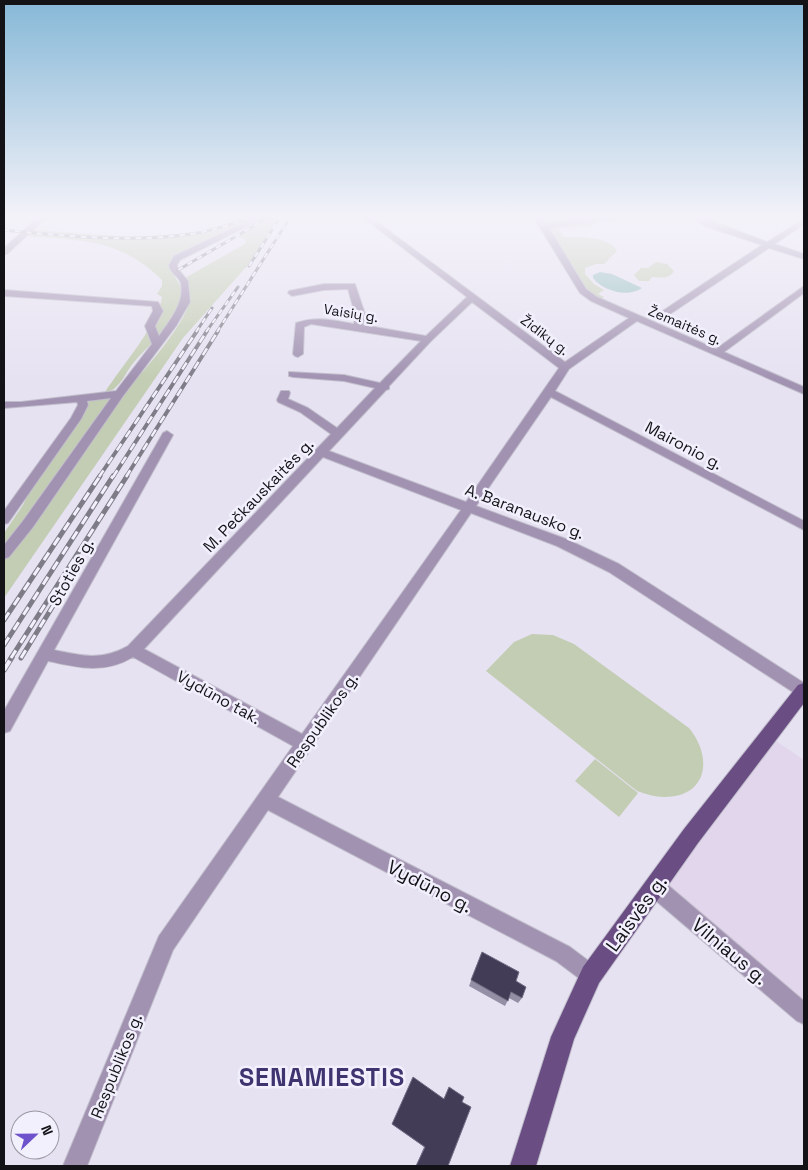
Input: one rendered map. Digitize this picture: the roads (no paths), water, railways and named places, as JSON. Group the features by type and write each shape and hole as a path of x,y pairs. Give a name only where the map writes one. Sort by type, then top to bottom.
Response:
{"main road":[{"name":"Laisvės g.","path":"522,1166 563,1037 591,976 691,836 804,691"}],"street":[{"path":"4,554 28,524 119,394 171,326 185,302 184,281 175,271"},
{"name":"Židikų g.","path":"437,271 565,367"},
{"name":"Žemaitės g.","path":"571,271 583,291 594,299 804,391"},
{"path":"664,314 731,271"},
{"path":"292,292 324,287 352,286 360,314 358,328"},
{"path":"717,353 804,289"},
{"path":"4,294 155,304 158,311 150,326 158,344"},
{"name":"M. Pečkauskaitės g.","path":"44,654 96,664 111,662 133,650 275,500 323,453 428,339 472,297"},
{"name":"Respublikos g.","path":"75,1166 166,943 550,392 565,367 635,318"},
{"name":"Vaisių g.","path":"298,354 298,325 304,322 320,321 428,339"},
{"path":"293,374 344,378 385,387"},
{"name":"Maironio g.","path":"550,392 804,526"},
{"path":"285,393 282,400 304,410 320,423 340,434"},
{"path":"4,405 119,394"},
{"path":"4,520 76,419 83,405 82,398"},
{"name":"Stoties g.","path":"4,726 167,435"},
{"name":"A. Baranausko g.","path":"323,453 469,508 537,531 586,553 614,568 804,691"},
{"name":"Vydūno tak.","path":"133,650 305,744"},
{"name":"Vydūno g.","path":"266,800 563,954 591,976"},
{"name":"Vilniaus g.","path":"655,887 804,1014"}],"railway":[{"path":"217,332 256,271"},
{"path":"206,332 238,287"},
{"path":"196,332 212,308"},
{"path":"99,477 197,331"},
{"path":"113,477 207,331"},
{"path":"126,477 218,331"},
{"path":"4,620 100,476"},
{"path":"4,645 113,476"},
{"path":"11,658 127,476"},
{"path":"21,658 56,601"},
{"path":"4,670 12,657"}],"district":[{"name":"SENAMIESTIS","path":"322,1077"}]}
